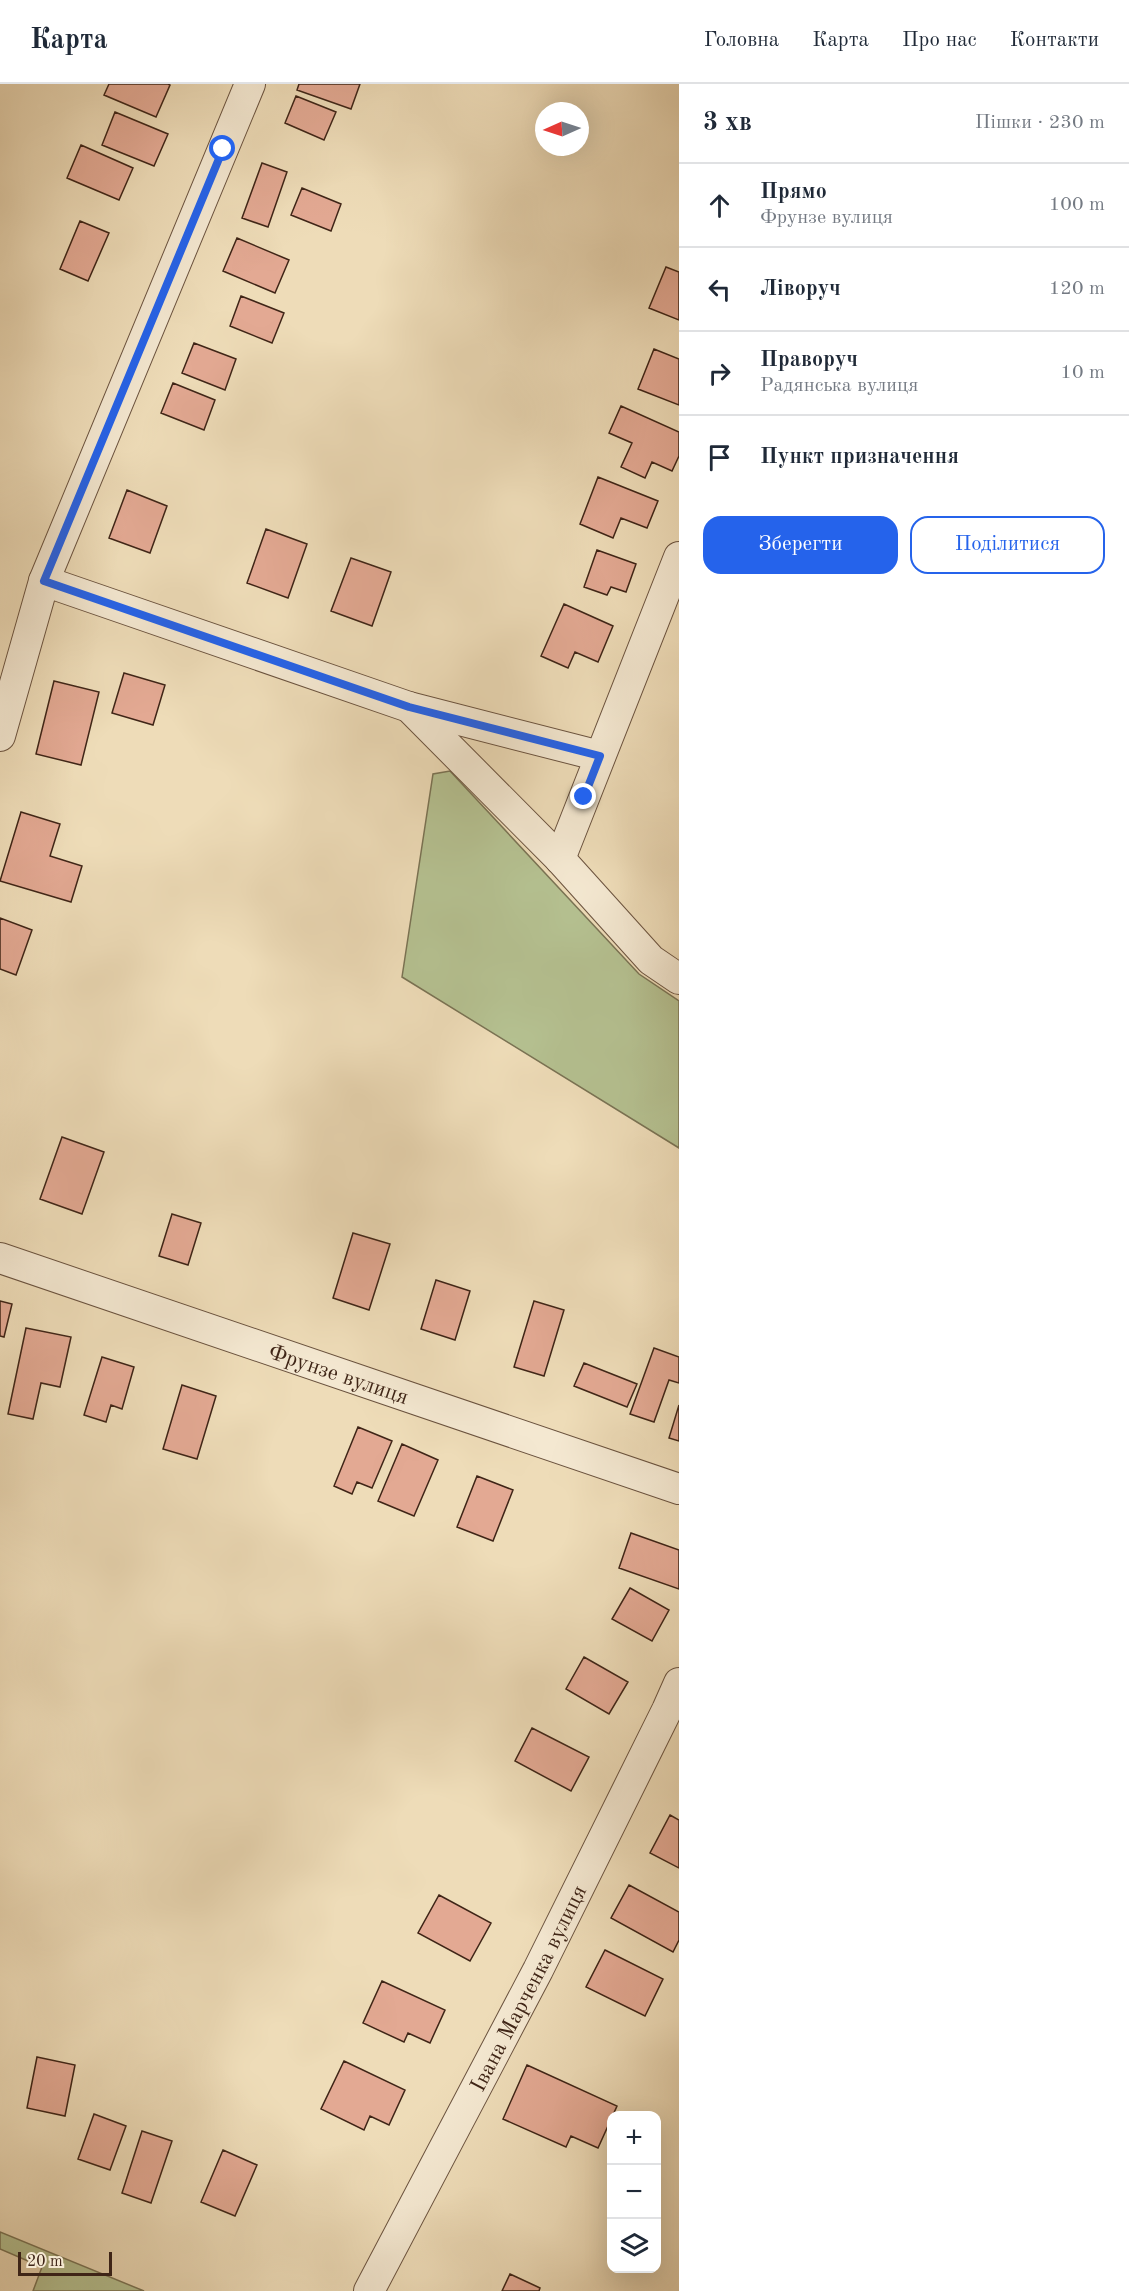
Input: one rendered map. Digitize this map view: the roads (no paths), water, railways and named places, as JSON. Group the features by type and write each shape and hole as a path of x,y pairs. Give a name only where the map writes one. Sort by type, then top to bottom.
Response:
{"street":[{"path":"0,736 44,581 250,84"},
{"path":"560,859 679,557"},
{"path":"44,581 409,707 600,756"},
{"path":"409,707 560,859 651,960 679,979"},
{"name":"Фрунзе вулиця","path":"0,1258 679,1489"},
{"name":"Івана Марченка вулиця","path":"369,2291 538,1970 668,1710 679,1683"}]}
